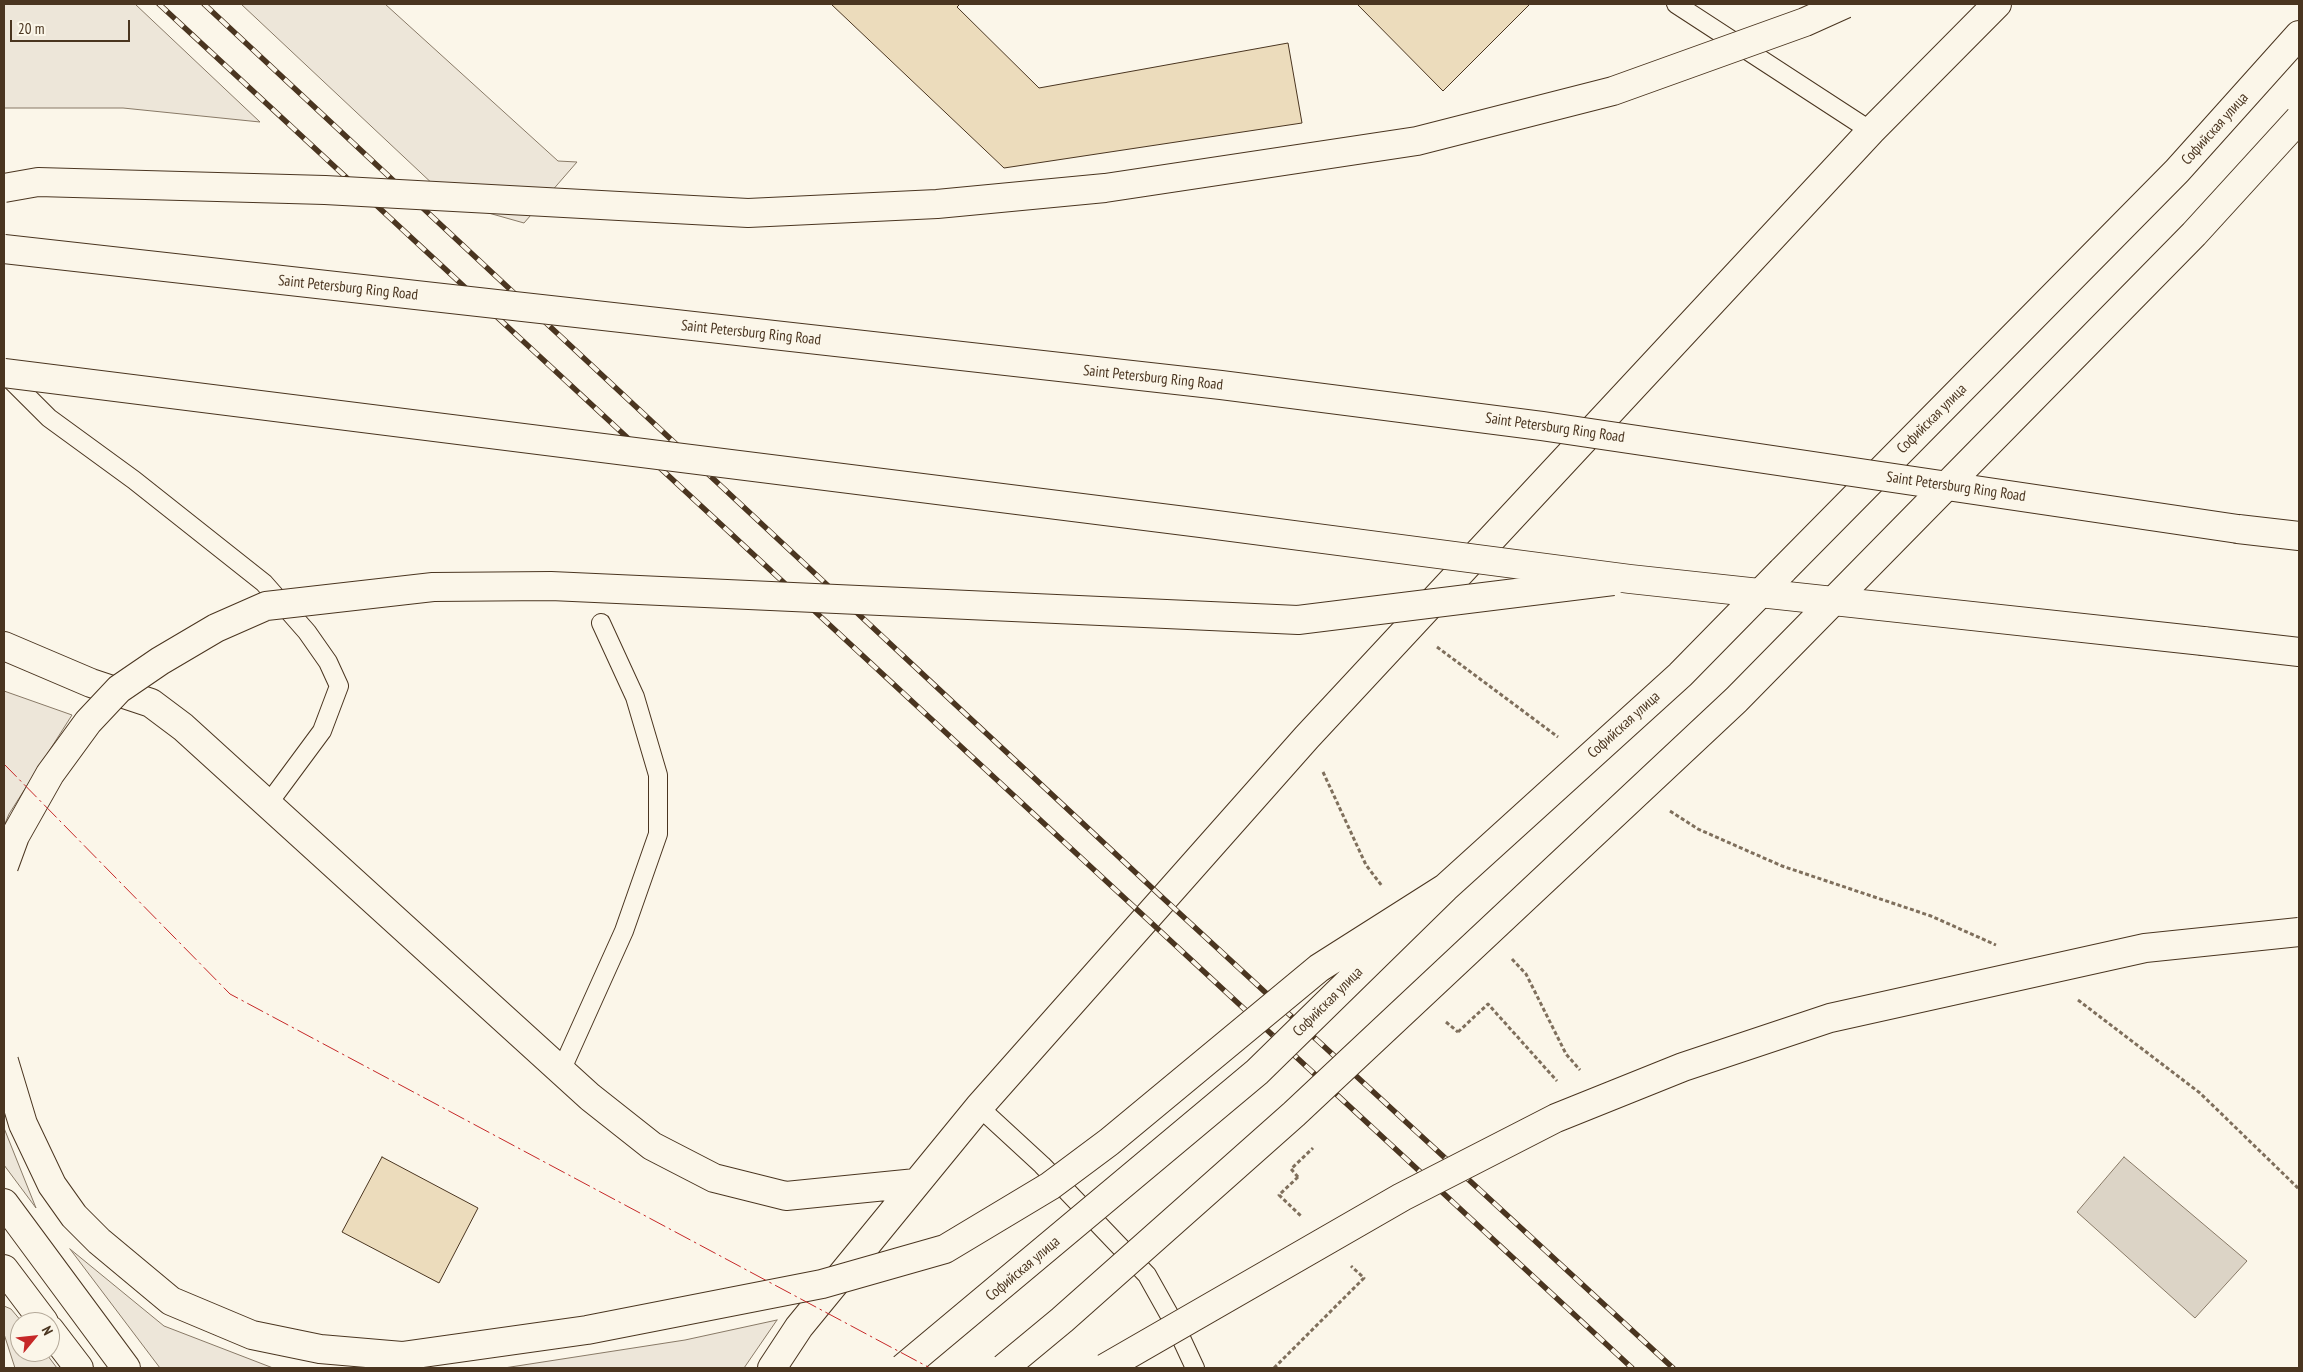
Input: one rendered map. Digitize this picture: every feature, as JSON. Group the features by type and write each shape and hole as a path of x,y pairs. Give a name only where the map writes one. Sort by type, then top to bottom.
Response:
{"main road":[{"path":"4,188 38,182 325,190 748,213 937,204 1095,189 1417,141 1613,91 1805,22 1845,4"},
{"path":"772,1368 799,1327 979,1107 1307,737 1871,131 1997,4"},
{"name":"Софийская улица","path":"903,1368 1257,1072 1444,888 1680,675 2177,171 2299,35"},
{"path":"1004,1368 1062,1320 1294,1114 1736,700 2194,234 2299,119"},
{"name":"Saint Petersburg Ring Road","path":"4,249 1241,388 1542,426 2228,528 2299,536"},
{"path":"4,373 1201,523 1630,579 2299,652"},
{"path":"4,866 15,836 50,774 88,722 119,689 160,661 216,628 266,606 433,588 551,586 1298,620 1630,579"},
{"path":"4,646 91,683 152,703 183,727 590,1097 652,1146 714,1178 786,1196 916,1183"},
{"path":"4,1061 23,1124 52,1185 74,1216 99,1241 171,1301 252,1335 320,1349 402,1356 587,1330 812,1286 896,1265 945,1249 1050,1186 1108,1142 1319,968 1444,888"},
{"path":"1105,1368 1402,1197 1556,1118 1682,1067 1830,1018 2145,948 2299,932"},
{"path":"4,1203 126,1368"},
{"path":"4,1269 36,1312"},
{"path":"60,1343 79,1368"}],"lane":[{"path":"1676,4 1871,131"},
{"path":"4,373 49,418 134,480 264,583 307,632 328,662 339,686 322,731 268,804"},
{"path":"561,1071 624,931 658,834 658,775 634,697 601,623"},
{"path":"979,1107 1042,1164 1147,1275 1175,1325 1195,1368"}],"path":[{"path":"1410,626 1562,739"},
{"path":"1665,808 1698,829 1782,866 1931,916 2004,950"},
{"path":"2073,996 2096,1011 2200,1093 2299,1189"},
{"path":"1440,1028 1447,1021 1458,1032 1488,1004 1563,1088"},
{"path":"1298,1177 1290,1169 1319,1142"},
{"path":"1274,1368 1364,1278 1348,1263"}],"shaded area":[{"path":"4,4 135,4 260,122 123,108 4,108"},
{"path":"241,4 385,4 558,161 577,162 524,223 453,203"},
{"path":"4,691 72,715 9,814 4,826"},
{"path":"4,1128 36,1208 4,1165"},
{"path":"2124,1157 2247,1261 2195,1318 2077,1212"},
{"path":"70,1249 164,1326 273,1368 160,1368"},
{"path":"4,1306 14,1312 10,1312 10,1353 4,1334"},
{"path":"777,1320 744,1368 504,1368 685,1340"},
{"path":"13,1362 52,1362 57,1368 15,1368"}],"building":[{"path":"831,4 960,4 957,7 1039,88 1288,43 1302,123 1004,168"},
{"path":"1357,4 1530,4 1443,91"},
{"path":"382,1157 478,1208 439,1283 342,1232"}],"railway":[{"path":"159,4 1632,1368"},
{"path":"204,4 1164,899 1673,1368"}],"power":[{"path":"4,764 230,994 930,1368"}]}
